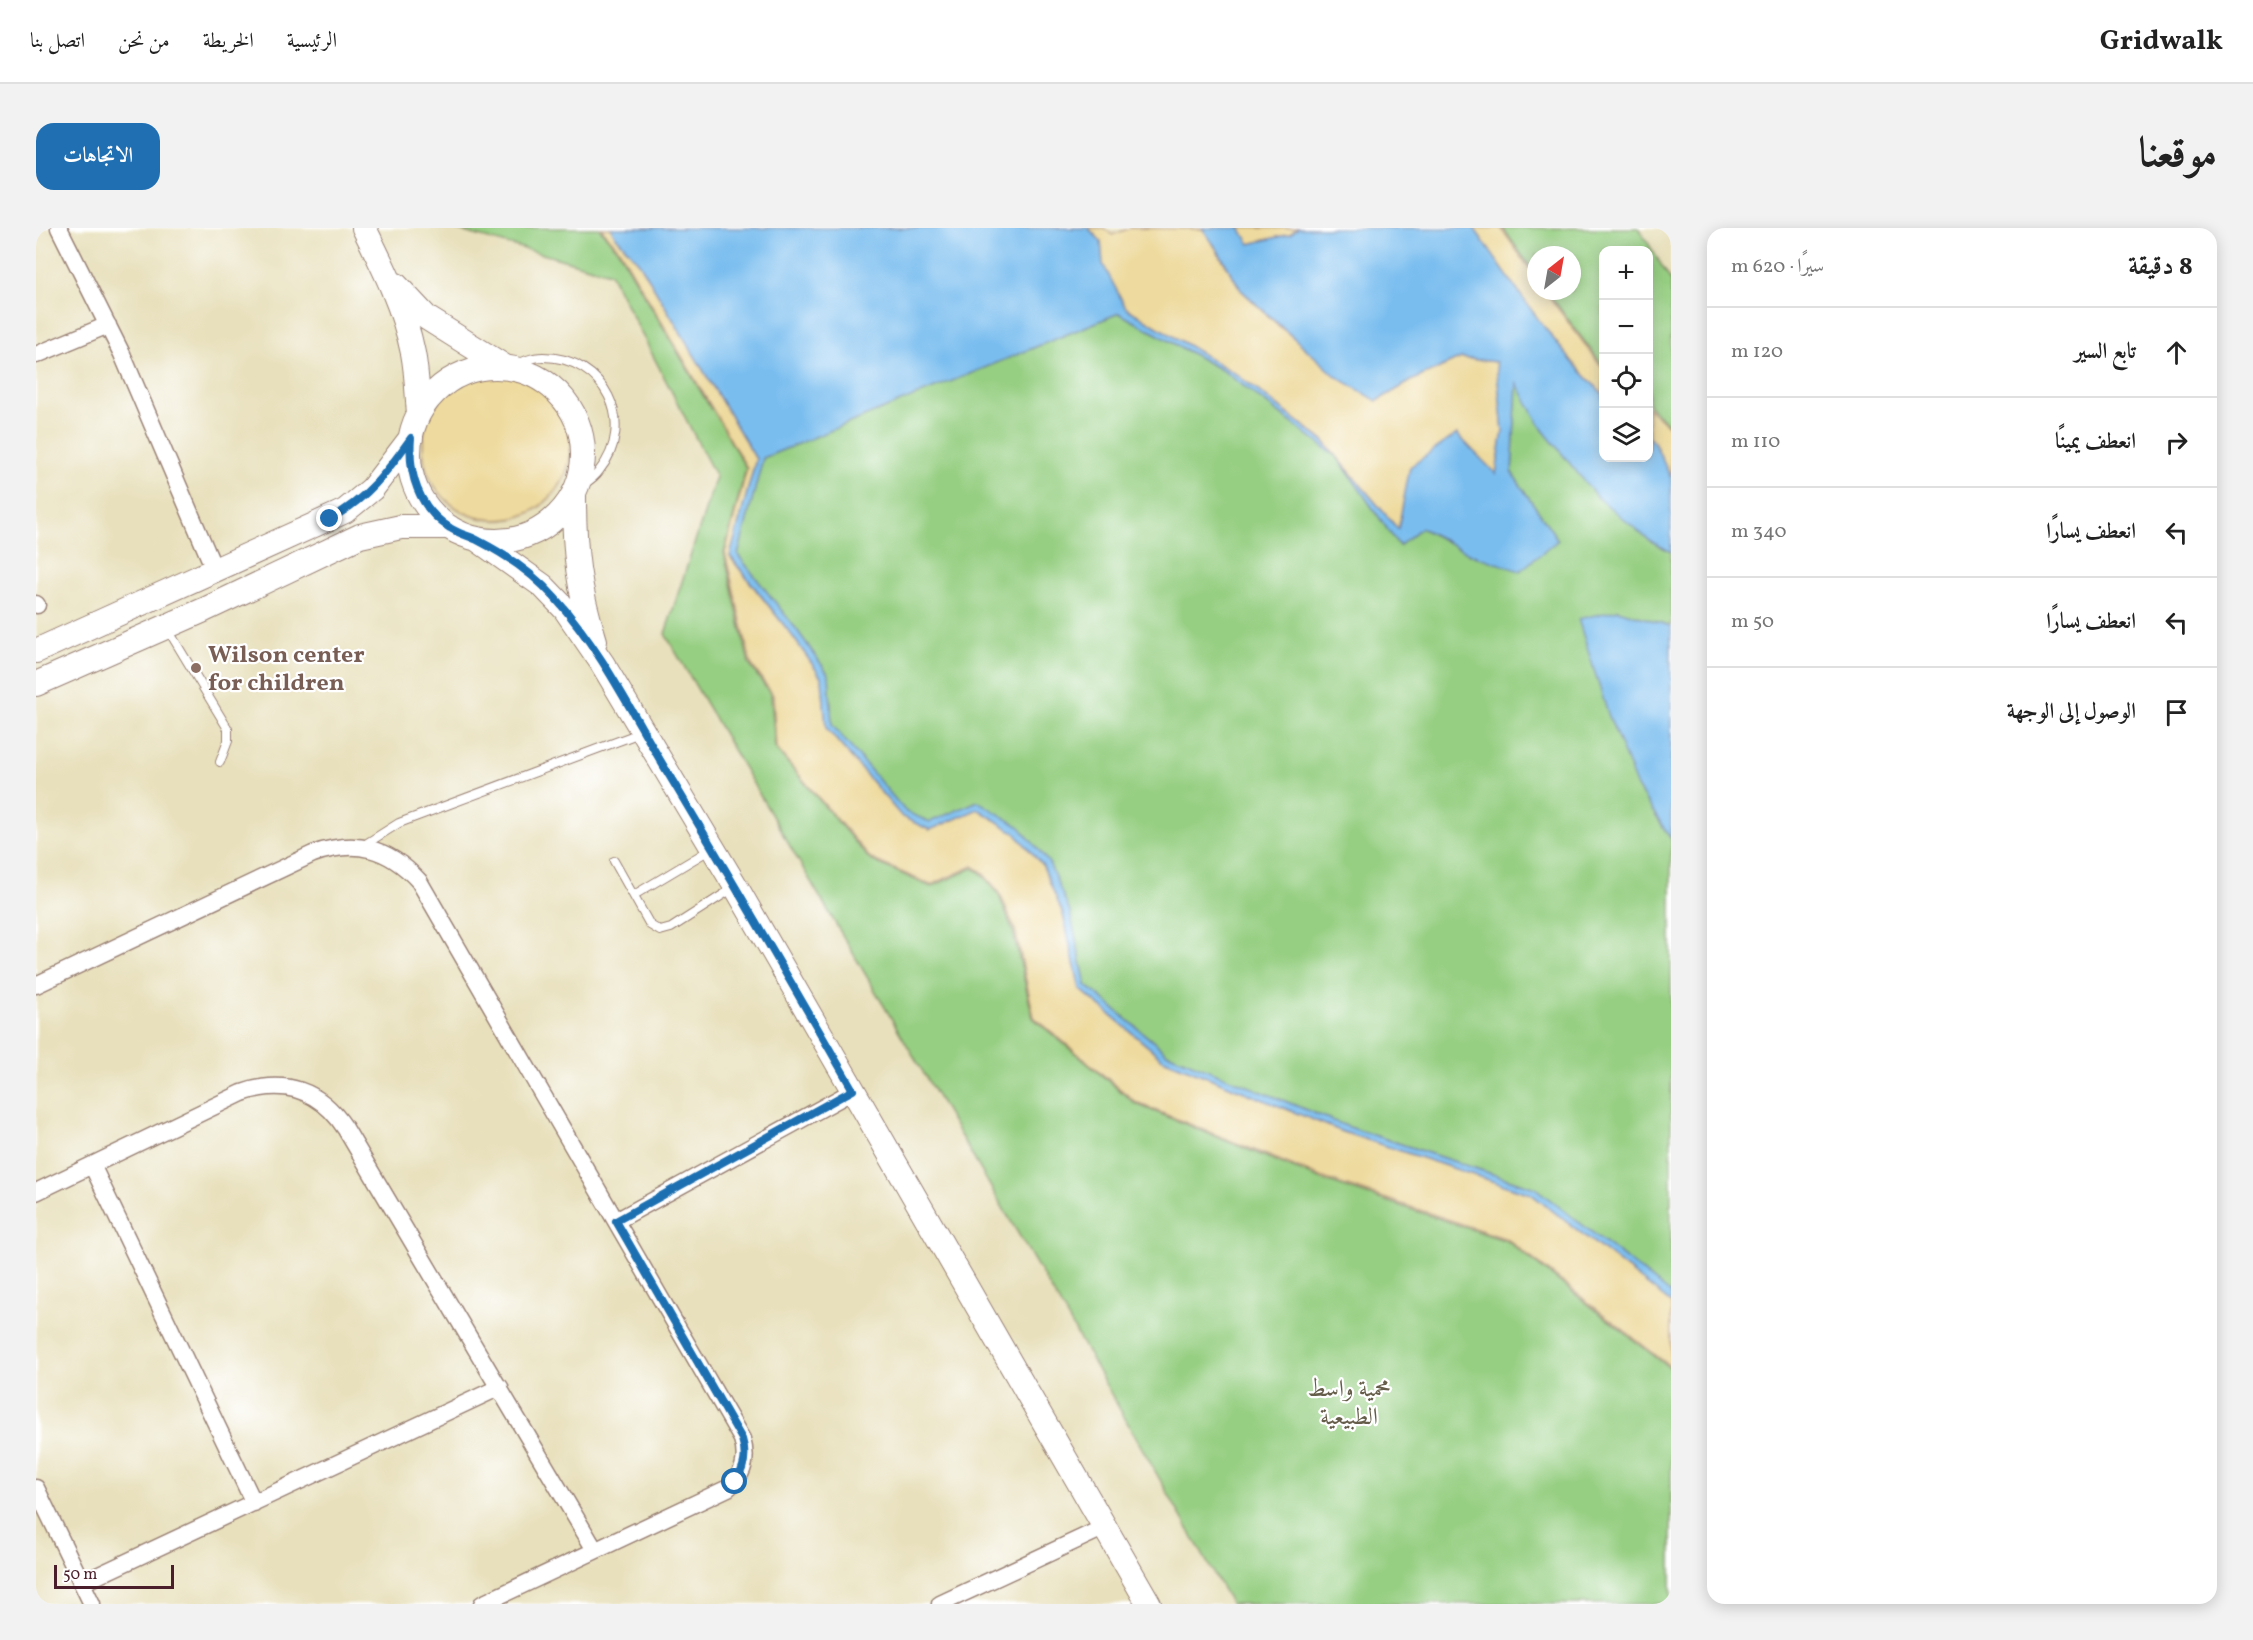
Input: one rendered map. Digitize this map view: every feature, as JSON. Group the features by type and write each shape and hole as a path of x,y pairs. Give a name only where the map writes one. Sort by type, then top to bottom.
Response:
{"main road":[{"path":"363,228 389,276 413,353 419,413"},
{"path":"389,276 427,318 506,367 525,372 541,380 567,404 576,420 583,454 576,492 574,538 579,585 602,663"},
{"path":"506,367 482,368 463,374 446,383 431,396 419,413 411,438 409,458 412,478 433,514 449,527 478,540 543,586 565,609 602,663 736,887 1149,1604"},
{"path":"36,651 345,511 372,489 411,438"},
{"path":"478,540 500,542 523,538 543,528 561,514 576,492"},
{"path":"36,684 360,536 401,527 449,527"},
{"path":"108,652 128,632 176,608 181,599 179,587"}],"street":[{"path":"60,228 108,325 215,571"},
{"path":"36,355 108,325"},
{"path":"36,985 313,854 345,846 378,851 393,858 419,880 742,1439 746,1457 741,1475 728,1488 482,1604"},
{"path":"36,1192 256,1088 286,1087 314,1096 332,1110 345,1128 595,1550"},
{"path":"616,1221 853,1090"},
{"path":"93,1165 254,1503"},
{"path":"82,1583 500,1387"},
{"path":"36,1488 92,1604"},
{"path":"940,1604 1105,1527"}],"lane":[{"path":"506,367 537,357 563,359 593,375 607,392 615,416 614,441 602,468 576,492"},
{"path":"166,626 228,729 228,738 220,762"},
{"path":"361,847 399,823 644,732"},
{"path":"634,895 713,848"},
{"path":"614,861 653,928 664,931 736,887"}],"green space":[{"name":"محمية واسط الطبيعية","path":"450,228 599,228 618,250 711,409 725,389 764,435 729,439 746,468 724,553 749,664 771,695 775,748 870,860 931,887 973,868 980,872 998,893 1013,931 1033,1018 1136,1104 1325,1181 1507,1241 1671,1369 1671,1604 1231,1604 1062,1308 665,634 716,477 610,273"},
{"path":"1503,228 1639,228 1650,246 1599,246 1599,361 1554,300 1581,300 1581,246 1527,246 1527,262"},
{"path":"1653,251 1671,281 1671,426 1653,410"},
{"path":"1119,313 1225,372 1338,458 1399,546 1421,528 1470,554 1558,540 1512,473 1517,382 1543,430 1649,540 1671,552 1671,626 1618,610 1637,787 1671,839 1671,1294 1535,1188 1346,1126 1167,1053 1086,985 1070,912 1061,893 978,801 930,822 906,812 832,725 829,675 738,555 763,458"}],"sand":[{"path":"601,228 611,228 640,264 756,459 730,557 791,634 822,678 826,728 902,817 930,830 978,809 1015,833 1043,866 1063,914 1080,989 1163,1059 1343,1132 1531,1194 1671,1303 1671,1367 1507,1239 1326,1179 1137,1103 1034,1017 1015,930 999,892 981,871 973,866 931,885 871,859 776,748 773,695 751,664 725,553 747,468 619,249"},
{"path":"1088,228 1104,228 1112,235 1130,228 1204,229 1241,290 1281,328 1377,401 1413,380 1461,358 1496,362 1503,431 1496,475 1457,434 1398,529 1323,440 1236,374 1126,308 1102,264 1101,241"},
{"path":"1240,228 1298,228 1290,234 1249,244"},
{"path":"1474,228 1501,228 1527,265 1527,300 1552,300 1599,364 1599,390 1567,356 1519,293"},
{"path":"497,372 525,378 549,394 565,418 571,446 565,474 549,498 525,514 497,520 469,514 445,498 429,474 423,446 429,418 445,394 469,378"},
{"path":"1653,412 1671,428 1671,478 1654,442"}],"water":[{"path":"611,228 1088,228 1101,241 1103,264 1126,308 1236,374 1323,441 1337,457 1225,372 1119,313 763,458 738,555 829,675 832,725 906,812 930,822 978,801 1020,827 1049,863 1070,912 1086,985 1167,1053 1346,1126 1535,1188 1671,1294 1671,1303 1531,1194 1343,1132 1163,1059 1080,989 1063,914 1043,866 1015,833 978,809 930,830 902,817 826,728 822,678 730,556 756,459 640,264"},
{"path":"1202,228 1240,228 1250,244 1290,234 1298,228 1474,228 1519,293 1567,356 1599,390 1599,462 1653,462 1653,441 1671,478 1671,552 1649,540 1596,496 1543,430 1517,384 1512,473 1558,540 1520,571 1470,554 1421,528 1399,546 1340,461 1398,529 1410,467 1457,434 1496,474 1503,431 1496,362 1461,358 1413,380 1377,401 1337,377 1241,290"},
{"path":"1618,610 1671,626 1671,839 1637,787 1608,714 1578,619"}],"place":[{"name":"Wilson center for children","path":"196,668"}],"route":[{"path":"330,519 360,501 372,489 411,438 409,458 412,478 433,514 449,527 478,540 518,566 543,586 565,609 602,663 713,848 853,1090 616,1221 742,1439 746,1457 741,1475 735,1482"}]}
